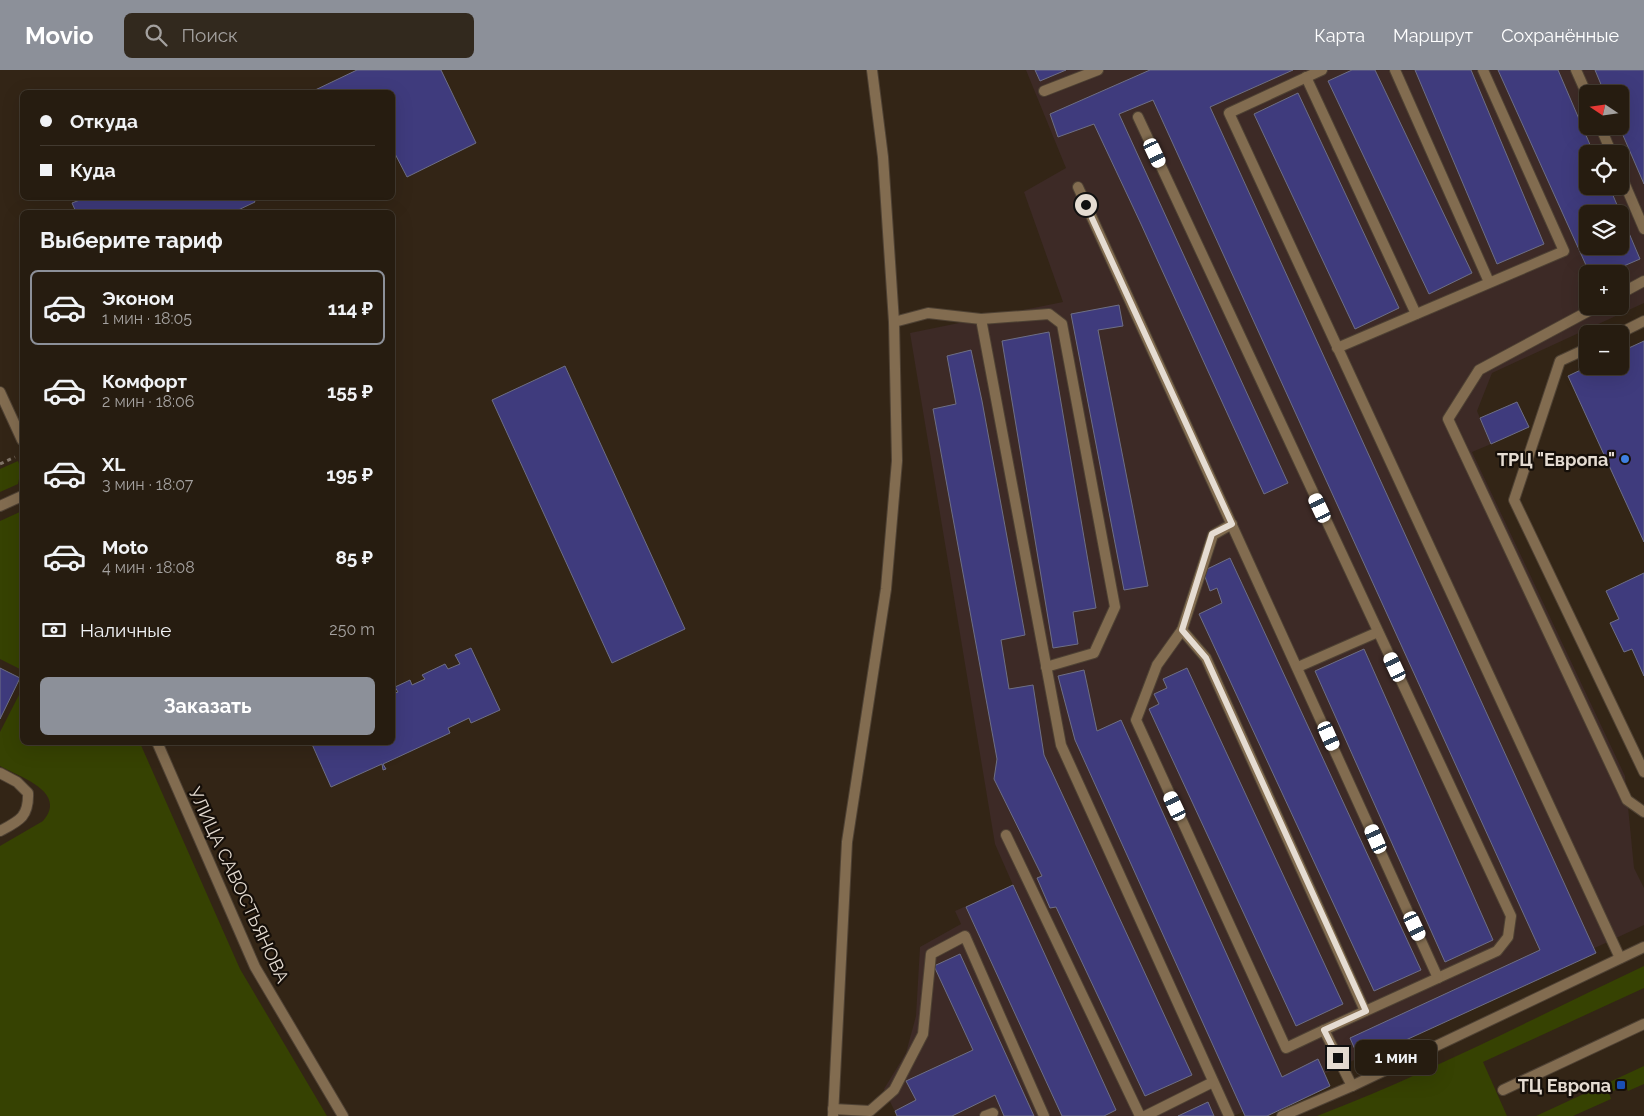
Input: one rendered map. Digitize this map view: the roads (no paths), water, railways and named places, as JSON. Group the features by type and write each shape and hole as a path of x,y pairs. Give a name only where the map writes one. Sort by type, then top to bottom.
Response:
{"street":[{"path":"872,70 884,157 894,322 897,461 886,589 847,842 833,1112 871,1113 894,1090 923,1034 931,954 966,936 1044,1116"},
{"path":"1044,92 1098,70"},
{"path":"1322,70 1229,112 1620,958"},
{"path":"1395,70 1489,282"},
{"path":"1337,348 1564,251 1483,70"},
{"path":"1576,70 1583,85"},
{"path":"1306,77 1416,314"},
{"path":"1138,117 1511,916 1508,937 1497,951 1286,1048 1136,720 1157,665 1182,630 1212,534 1232,524"},
{"path":"1078,187 1298,666 1438,978"},
{"path":"1629,194 1644,229"},
{"path":"1629,289 1644,281"},
{"path":"894,322 928,313 981,319 1049,314 1062,324 1115,607 1094,653 1046,667"},
{"path":"1581,315 1479,370 1448,419 1627,800 1644,812"},
{"path":"981,319 1061,745 1229,1116"},
{"path":"1629,328 1644,321"},
{"path":"1579,352 1560,361 1514,500 1644,772"},
{"path":"0,392 20,436"},
{"path":"0,506 20,497"},
{"path":"1182,630 1206,658 1366,1011"},
{"path":"1298,666 1378,632"},
{"name":"УЛИЦА САВОСТЬЯНОВА","path":"158,745 256,967 343,1116"},
{"path":"0,773 17,782 28,793 28,806 21,818 2,827"},
{"path":"1006,834 1140,1116"},
{"path":"1282,1116 1352,1086 1644,947"},
{"path":"1503,1090 1644,1024"},
{"path":"1324,1030 1352,1086"},
{"path":"1145,1116 1214,1082"}],"place":[{"name":"ТРЦ \"Европа\"","path":"1625,459"},
{"name":"ТЦ Европа","path":"1621,1085"}]}
